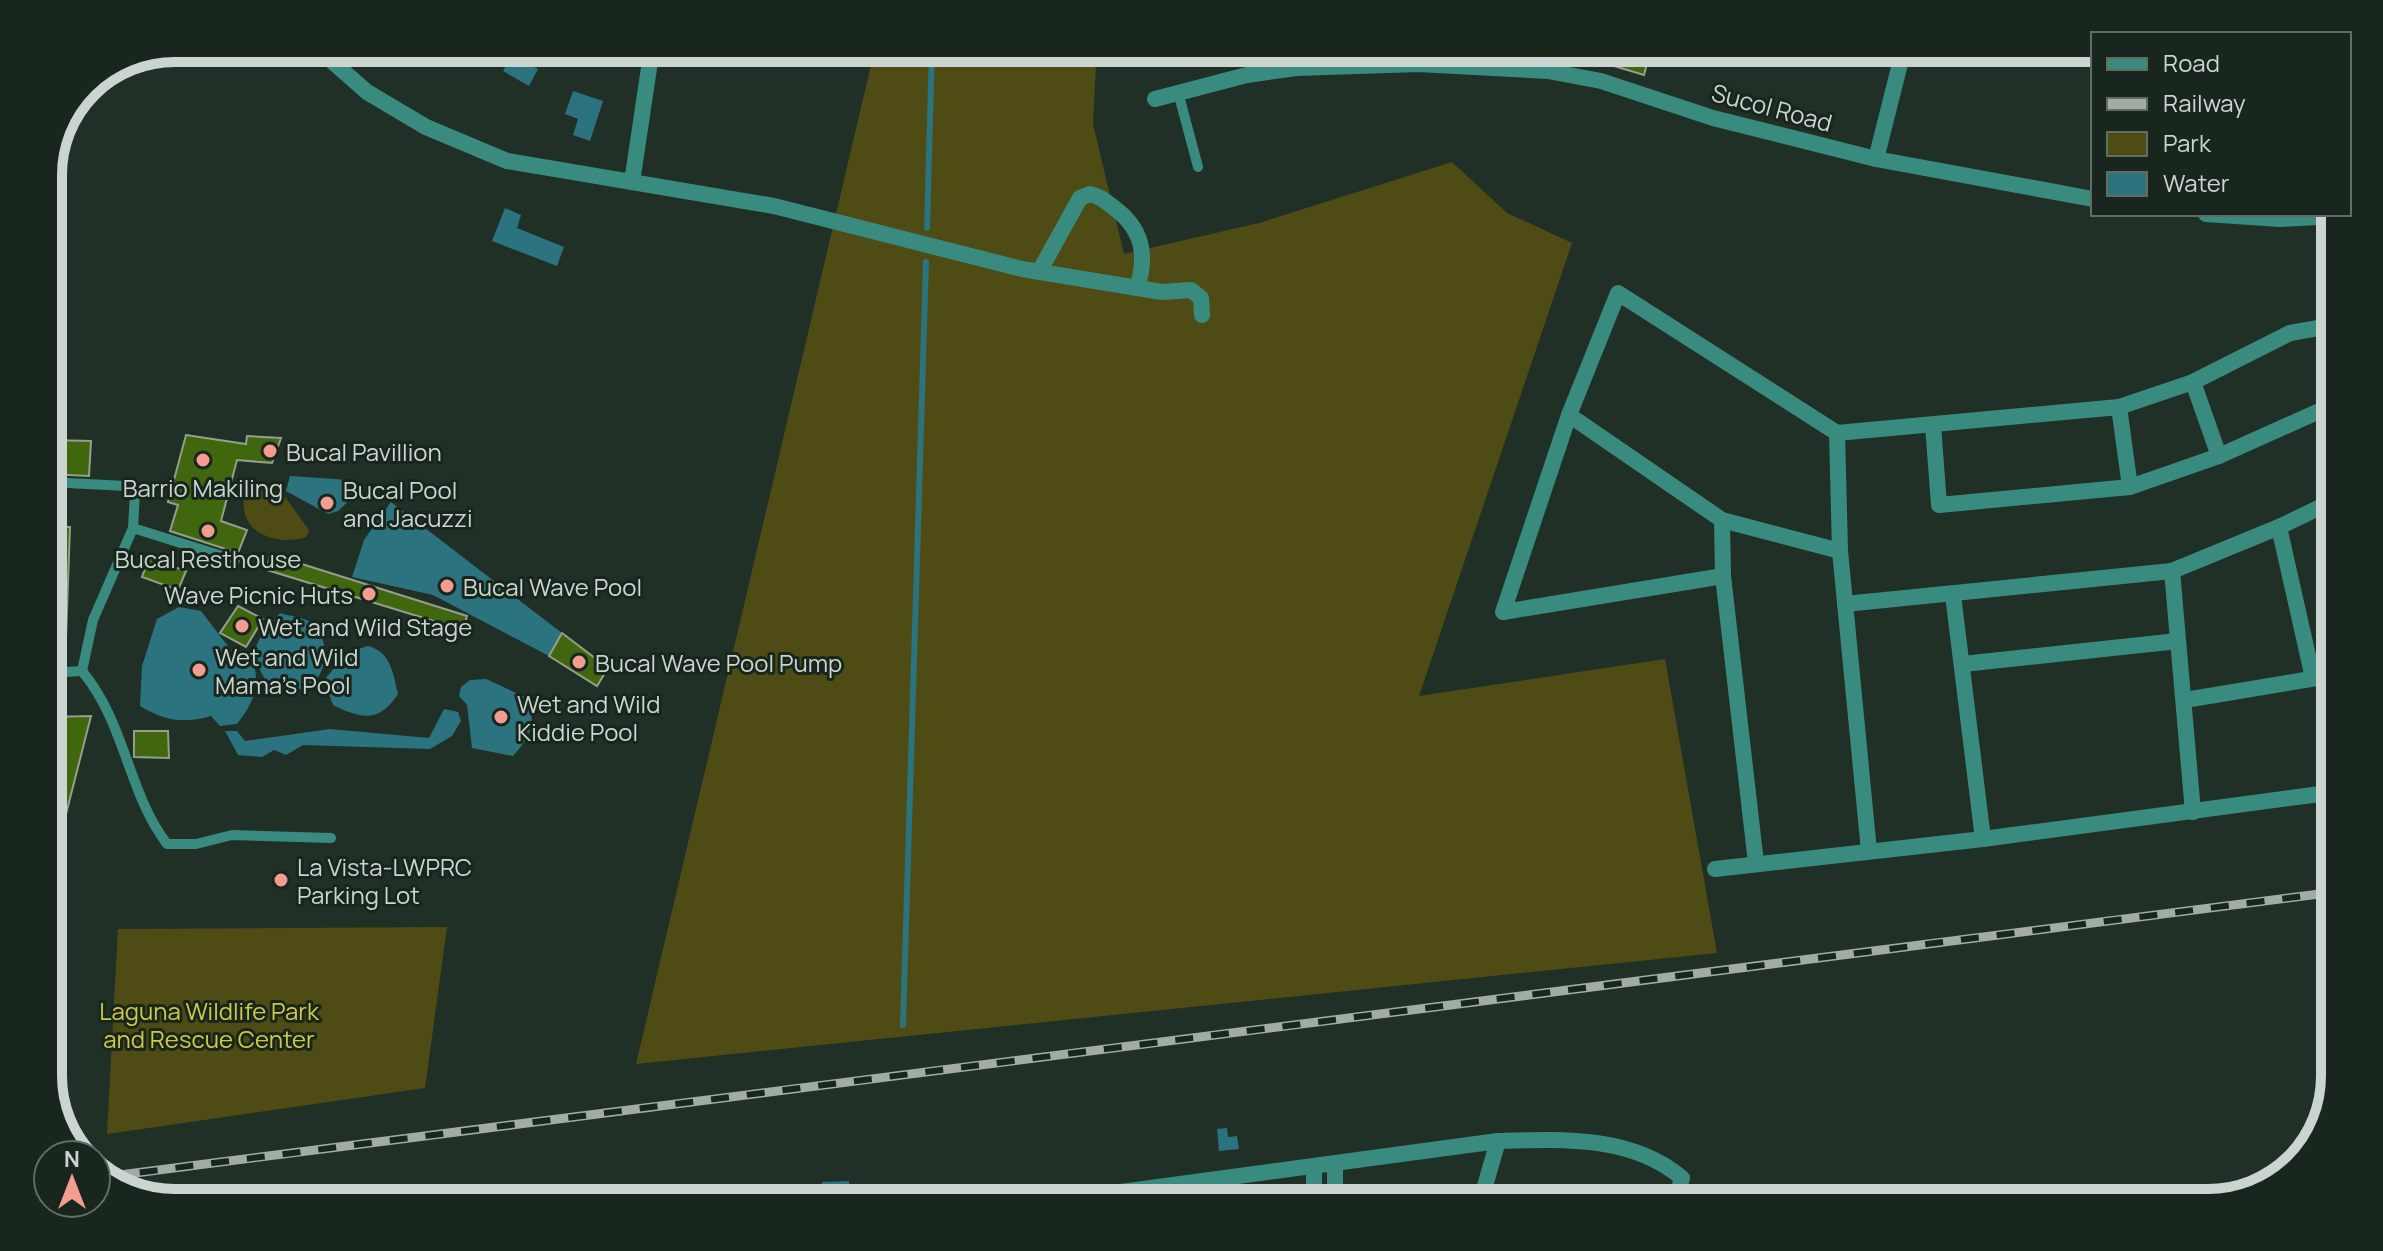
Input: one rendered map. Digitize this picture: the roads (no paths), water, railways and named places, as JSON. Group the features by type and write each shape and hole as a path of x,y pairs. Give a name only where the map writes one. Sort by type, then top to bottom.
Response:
{"street":[{"path":"333,62 367,92 426,127 507,161 774,206 1039,272 1162,292 1191,290 1201,298 1202,315"},
{"path":"632,182 650,62"},
{"name":"Sucol Road","path":"1155,99 1296,68 1356,62"},
{"name":"Sucol Road","path":"1468,62 1601,81 1713,118 1876,159 2091,199"},
{"path":"1876,159 1900,62"},
{"path":"1039,272 1080,198 1090,194 1098,196 1128,218 1137,229 1144,262 1137,288"},
{"path":"2236,216 2280,219 2321,217"},
{"path":"1723,576 1503,612 1569,415 1618,293 1837,433 2119,407 2193,382 2290,333 2321,328"},
{"path":"2193,382 2219,456"},
{"path":"2119,407 2130,487"},
{"path":"1933,425 1939,505 2130,487 2219,456 2321,410"},
{"path":"1569,415 1722,520 1840,551"},
{"path":"1837,433 1840,551 1869,851"},
{"path":"1845,604 2172,571 2321,507"},
{"path":"1722,520 1723,576 1756,863"},
{"path":"2279,527 2313,678"},
{"path":"2172,571 2193,812"},
{"path":"1953,595 1983,839"},
{"path":"1963,664 2178,641"},
{"path":"2185,700 2321,677"},
{"path":"1715,869 1983,839 2321,794"},
{"path":"1146,1189 1498,1141 1573,1139 1627,1150 1667,1165 1682,1178 1679,1189"},
{"path":"1484,1189 1498,1141"},
{"path":"1335,1165 1335,1189"},
{"path":"1314,1167 1314,1189"}],"lane":[{"path":"1178,92 1198,167"},
{"path":"62,483 126,486 135,493 133,528 93,620 82,671"},
{"path":"133,528 235,560"},
{"path":"62,672 82,671"},
{"path":"82,671 102,695 112,715 127,762 167,844 196,844 232,835 331,838"}],"water":[{"path":"508,62 525,62 538,69 529,86 503,71"},
{"path":"573,91 603,101 590,141 573,135 578,119 565,114"},
{"path":"505,208 521,215 517,228 564,247 557,266 492,241"},
{"name":"Bucal Pool and Jacuzzi","path":"290,476 349,480 356,494 338,511 328,514 286,491"},
{"name":"Bucal Wave Pool","path":"391,502 562,633 549,656 433,595 352,577 364,540"},
{"name":"Wet and Wild Mama's Pool","path":"179,607 201,611 234,654 251,657 256,684 248,708 237,724 220,726 211,716 174,720 140,706 142,666 157,619"},
{"path":"280,613 310,622 323,641 324,664 320,674 313,683 303,688 288,690 267,683 257,661 260,639"},
{"path":"368,646 386,658 398,694 384,710 369,716 333,705 324,680 348,652"},
{"name":"Wet and Wild Kiddie Pool","path":"486,679 527,698 530,729 513,756 472,748 467,705 459,696 461,687 470,680"},
{"path":"444,709 458,712 461,721 452,736 430,749 303,745 286,755 274,750 262,757 238,755 225,731 237,731 245,741 330,729 429,738"},
{"path":"1227,1128 1228,1137 1237,1136 1239,1149 1219,1151 1217,1129"},
{"path":"849,1181 849,1189 822,1189 822,1182"}],"waterway":[{"path":"927,228 932,62"},
{"path":"903,1025 926,262"}],"railway":[{"path":"121,1175 2321,894"}],"place":[{"name":"Bucal Pavillion","path":"270,451"},
{"name":"Barrio Makiling","path":"203,460"},
{"name":"Bucal Pool and Jacuzzi","path":"327,503"},
{"name":"Bucal Resthouse","path":"208,531"},
{"name":"Bucal Wave Pool","path":"447,586"},
{"name":"Wave Picnic Huts","path":"369,594"},
{"name":"Wet and Wild Stage","path":"242,626"},
{"name":"Bucal Wave Pool Pump","path":"579,662"},
{"name":"Wet and Wild Mama's Pool","path":"199,670"},
{"name":"Wet and Wild Kiddie Pool","path":"501,717"},
{"name":"La Vista-LWPRC Parking Lot","path":"281,880"}],"park label":[{"name":"Laguna Wildlife Park and Rescue Center","path":"209,1024"}]}
